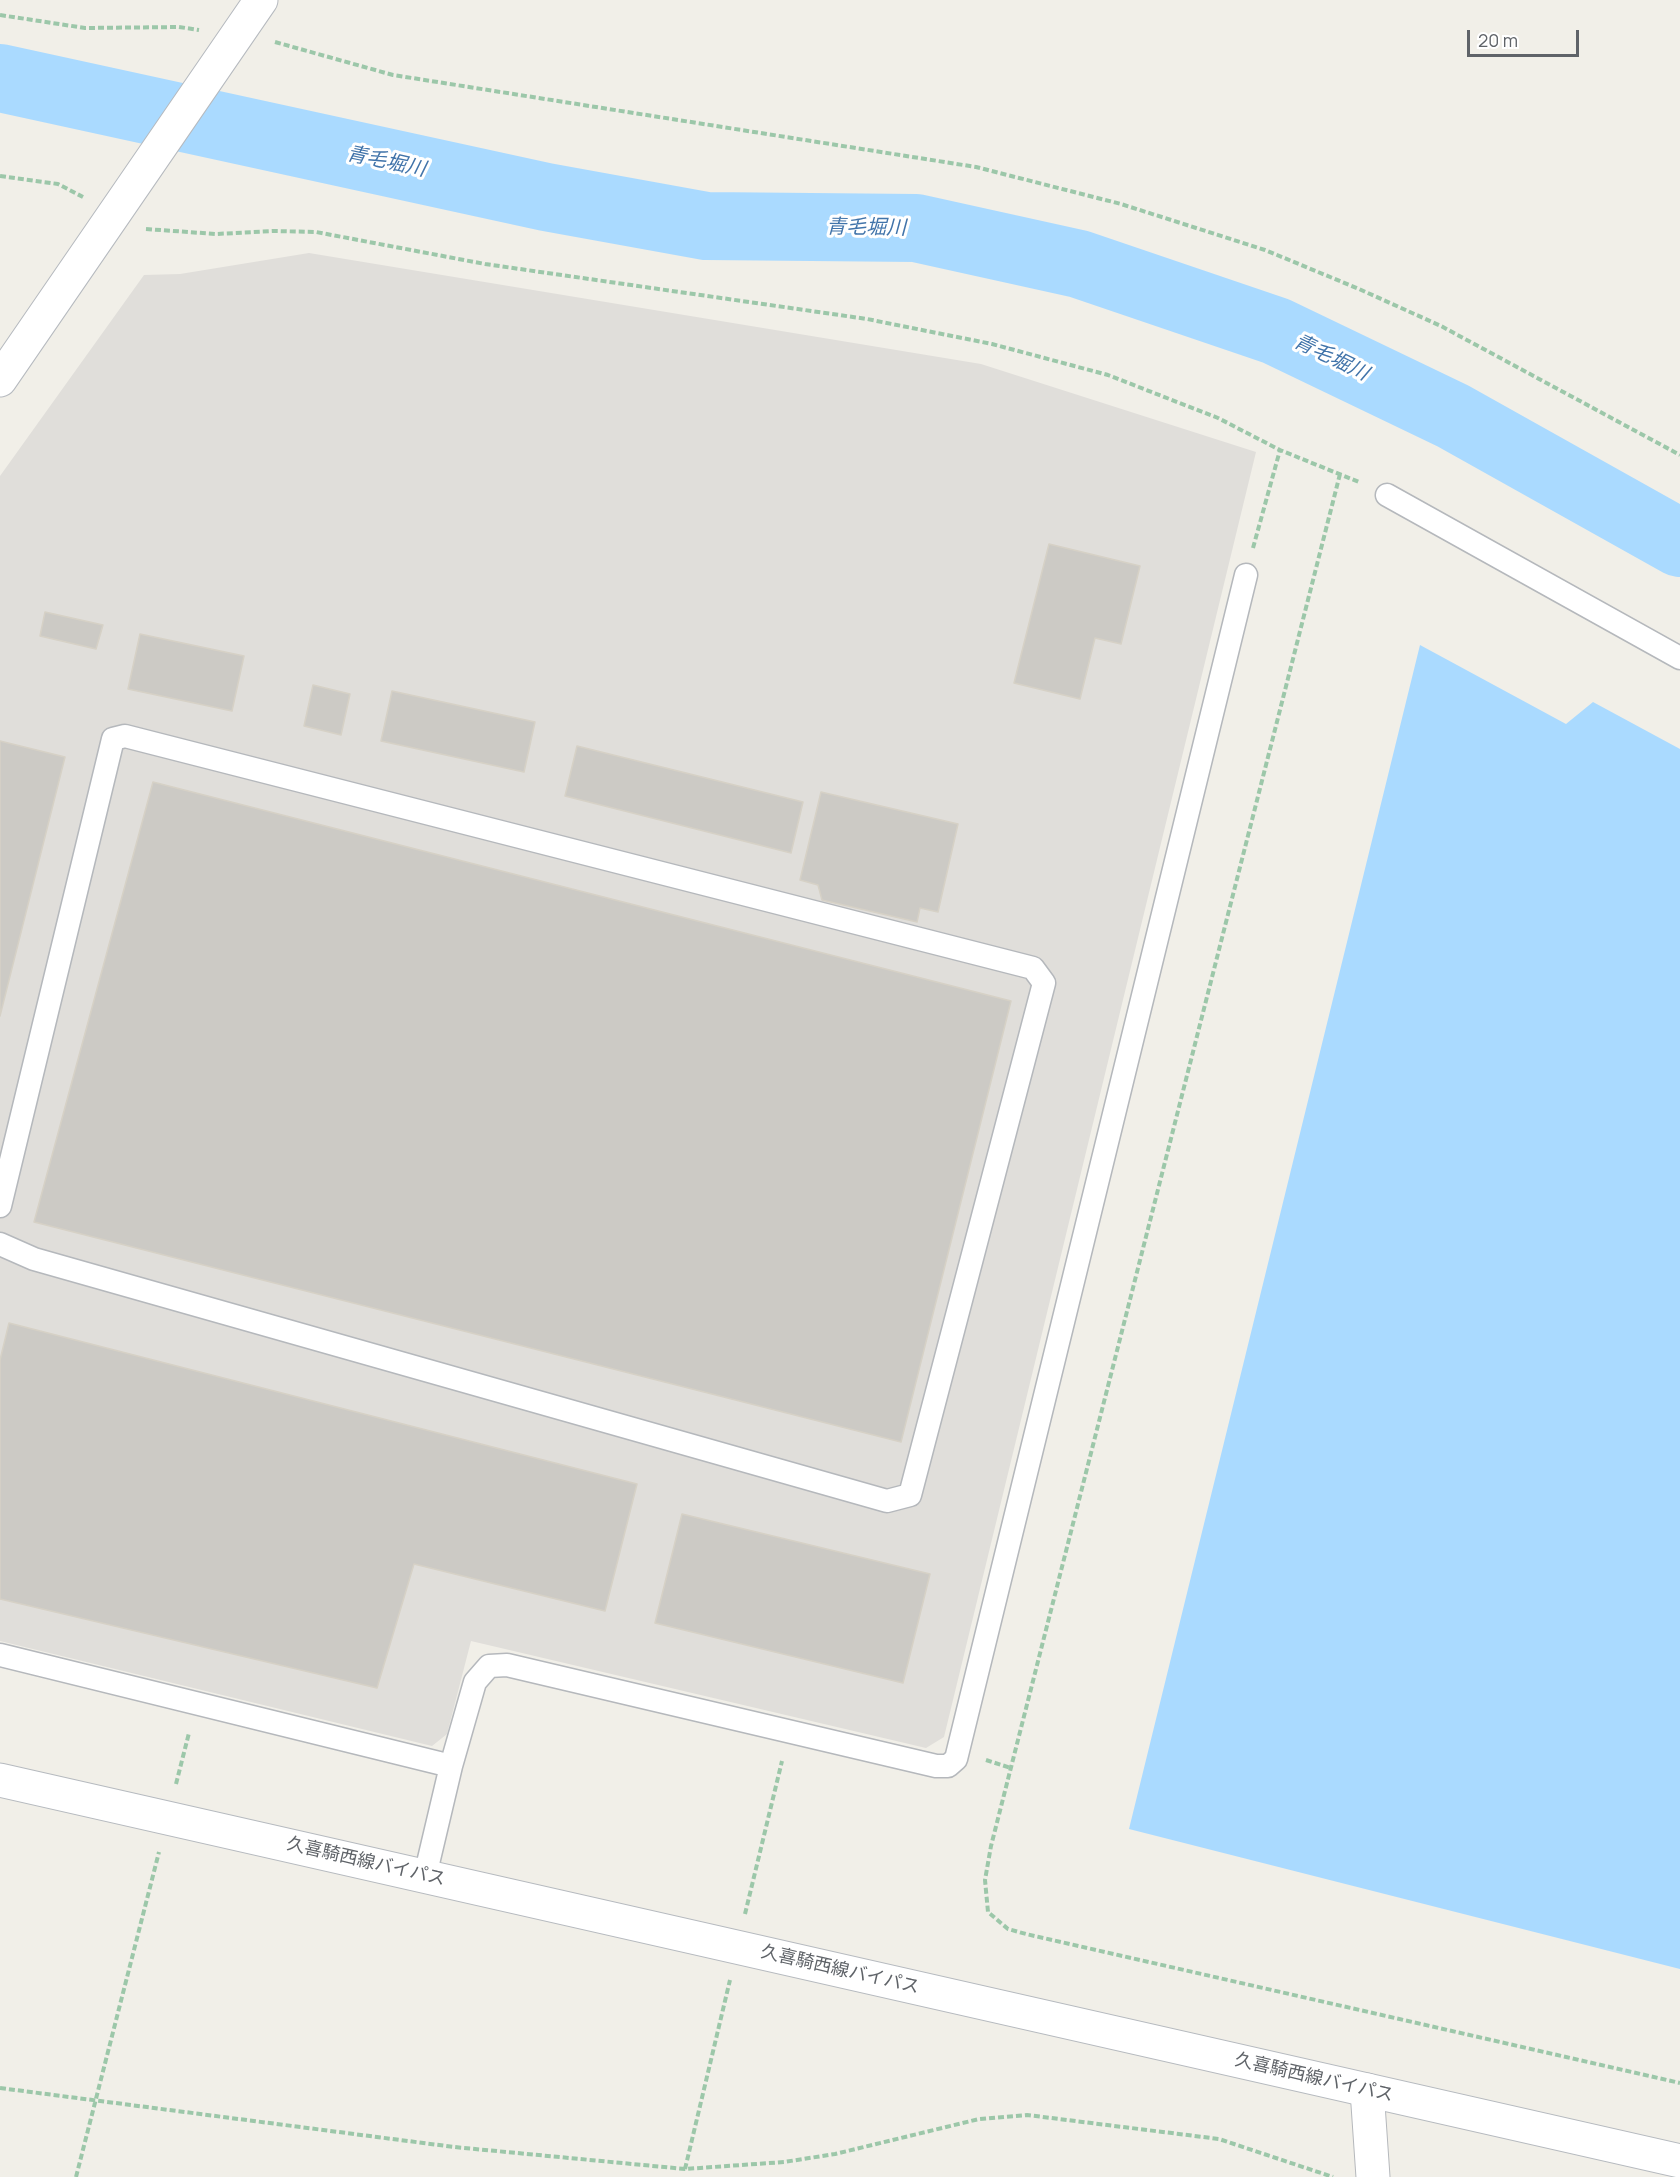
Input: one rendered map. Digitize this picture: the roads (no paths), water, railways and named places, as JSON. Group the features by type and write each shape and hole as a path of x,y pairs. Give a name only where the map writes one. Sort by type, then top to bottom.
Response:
{"main road":[{"path":"0,380 261,0"},
{"name":"久喜騎西線バイパス","path":"0,1780 1680,2161"},
{"path":"1367,2090 1373,2177"}],"lane":[{"path":"1387,495 1680,658"},
{"path":"425,1876 451,1766 475,1682 489,1666 507,1665 936,1766 948,1766 956,1759 1246,575"},
{"path":"0,1206 113,739 125,736 1033,968 1044,983 910,1495 887,1501 34,1259 0,1244"},
{"path":"0,1655 451,1766"}],"water":[{"path":"1420,645 1566,724 1593,702 1680,749 1680,1969 1129,1829"}],"waterway":[{"name":"青毛堀川","path":"0,78 546,197 706,226 916,228 1079,264 1276,331 1453,416 1680,543"}]}
